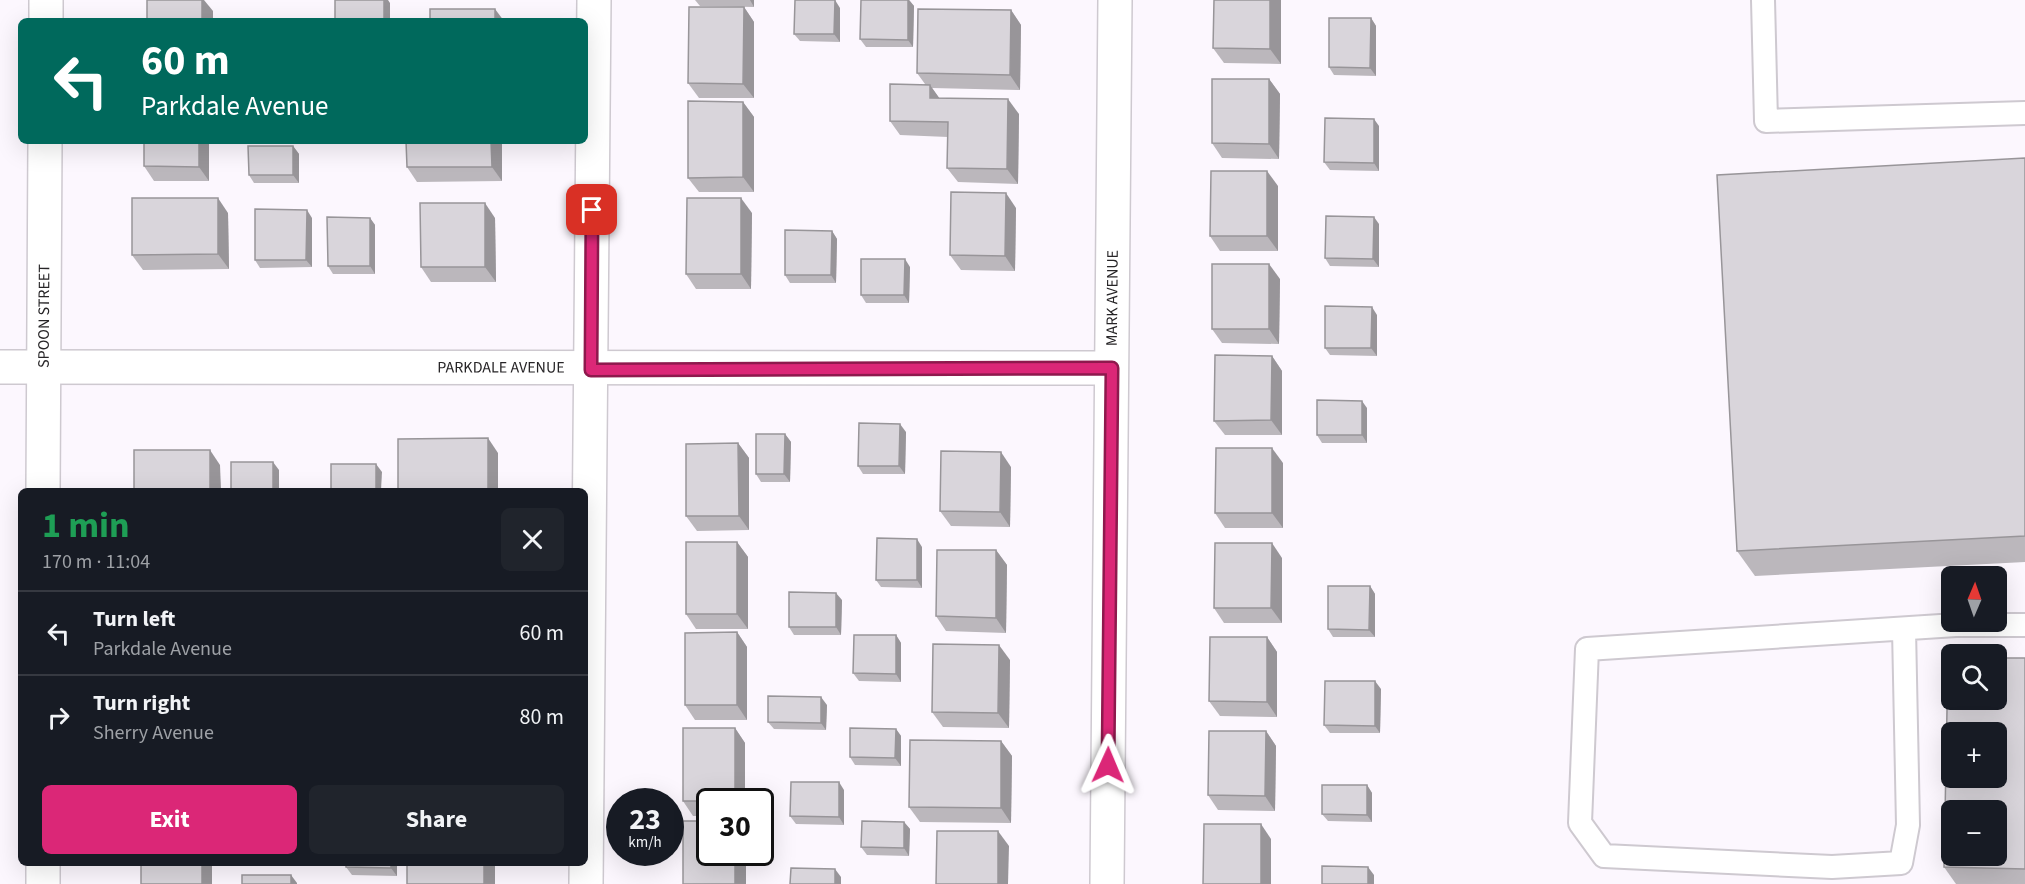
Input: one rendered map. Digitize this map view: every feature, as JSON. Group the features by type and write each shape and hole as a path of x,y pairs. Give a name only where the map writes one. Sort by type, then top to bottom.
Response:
{"street":[{"path":"46,0 46,18"},
{"path":"588,678 594,0"},
{"name":"MARK AVENUE","path":"1107,884 1115,0"},
{"name":"SPOON STREET","path":"43,488 45,144"},
{"name":"PARKDALE AVENUE","path":"0,367 591,370 1112,368"},
{"path":"43,866 43,884"},
{"path":"586,866 586,884"}],"lane":[{"path":"1763,0 1766,122 2025,113"},
{"path":"1904,629 1908,825 1901,863 1832,867 1604,856 1580,824 1587,649 1956,625 2025,625"}],"building":[{"path":"147,0 202,0 202,18 147,18"},
{"path":"335,0 384,0 384,18 335,18"},
{"path":"795,0 835,0 834,34 794,34"},
{"path":"861,0 908,0 908,40 860,39"},
{"path":"1214,0 1270,0 1270,49 1213,48"},
{"path":"689,7 744,7 743,84 688,83"},
{"path":"430,9 495,9 495,18 430,18"},
{"path":"918,9 1011,10 1010,75 917,73"},
{"path":"1329,18 1371,18 1370,68 1329,67"},
{"path":"1212,79 1269,79 1269,144 1212,143"},
{"path":"890,84 930,85 930,98 1008,99 1007,169 947,168 948,122 890,121"},
{"path":"688,101 743,102 743,177 688,178"},
{"path":"1325,118 1374,119 1374,163 1324,162"},
{"path":"144,144 199,144 199,167 144,166"},
{"path":"406,144 491,144 492,167 407,167"},
{"path":"248,146 293,146 293,175 249,175"},
{"path":"2025,158 2025,536 1737,551 1717,175"},
{"path":"1211,171 1267,171 1267,236 1210,236"},
{"path":"951,192 1006,193 1005,256 950,255"},
{"path":"132,198 218,198 218,254 132,255"},
{"path":"687,198 741,198 741,274 686,274"},
{"path":"420,203 485,203 485,267 421,267"},
{"path":"255,209 307,210 306,260 255,260"},
{"path":"1326,216 1374,217 1373,259 1325,258"},
{"path":"327,217 370,218 370,266 328,266"},
{"path":"785,230 832,231 831,275 785,275"},
{"path":"861,259 905,259 904,295 861,295"},
{"path":"1212,264 1269,264 1269,329 1212,329"},
{"path":"1325,306 1372,307 1371,348 1325,348"},
{"path":"1215,355 1272,356 1271,420 1214,421"},
{"path":"1317,400 1362,401 1362,435 1317,435"},
{"path":"859,423 900,424 899,466 858,466"},
{"path":"756,434 785,434 784,474 756,474"},
{"path":"488,438 488,488 398,488 398,439"},
{"path":"738,443 739,516 686,516 686,444"},
{"path":"1216,448 1272,448 1272,513 1215,513"},
{"path":"134,450 210,450 210,488 134,488"},
{"path":"941,451 1001,452 1000,512 940,511"},
{"path":"231,462 273,462 273,488 231,488"},
{"path":"331,464 376,464 376,488 331,488"},
{"path":"877,538 917,539 917,580 876,580"},
{"path":"686,542 737,542 737,614 686,614"},
{"path":"1215,543 1272,543 1271,608 1214,608"},
{"path":"937,550 996,550 996,618 936,616"},
{"path":"1328,586 1370,586 1369,630 1328,629"},
{"path":"789,592 836,593 836,627 789,627"},
{"path":"737,632 737,705 685,705 685,633"},
{"path":"854,635 896,635 896,674 853,673"},
{"path":"1210,637 1267,637 1267,702 1209,701"},
{"path":"933,644 999,645 998,713 932,712"},
{"path":"2007,658 2025,658 2025,869 1944,867 2007,866 2007,800 1945,800 1946,788 2007,788 2007,722 1947,722 1947,710 2007,710"},
{"path":"1325,681 1375,681 1375,726 1324,725"},
{"path":"768,696 821,697 821,723 768,722"},
{"path":"683,728 735,728 735,788 696,788 696,801 684,801"},
{"path":"850,728 896,729 895,758 850,757"},
{"path":"1209,731 1266,731 1265,796 1208,795"},
{"path":"910,740 1001,741 1001,808 909,807"},
{"path":"791,782 839,782 839,817 790,816"},
{"path":"1322,785 1367,785 1367,815 1322,814"},
{"path":"684,821 696,821 696,866 735,866 735,884 683,884"},
{"path":"862,821 904,822 904,848 861,847"},
{"path":"1204,824 1261,824 1261,884 1203,884"},
{"path":"937,831 998,831 998,884 936,884"},
{"path":"141,866 202,866 202,884 141,884"},
{"path":"391,866 391,868 346,867"},
{"path":"407,866 484,866 484,884 407,884"},
{"path":"1322,866 1368,867 1368,884 1322,884"},
{"path":"791,868 835,869 835,884 790,884"},
{"path":"242,875 291,875 291,884 242,884"}],"route":[{"path":"592,210 591,370 1112,368 1108,765"}]}
